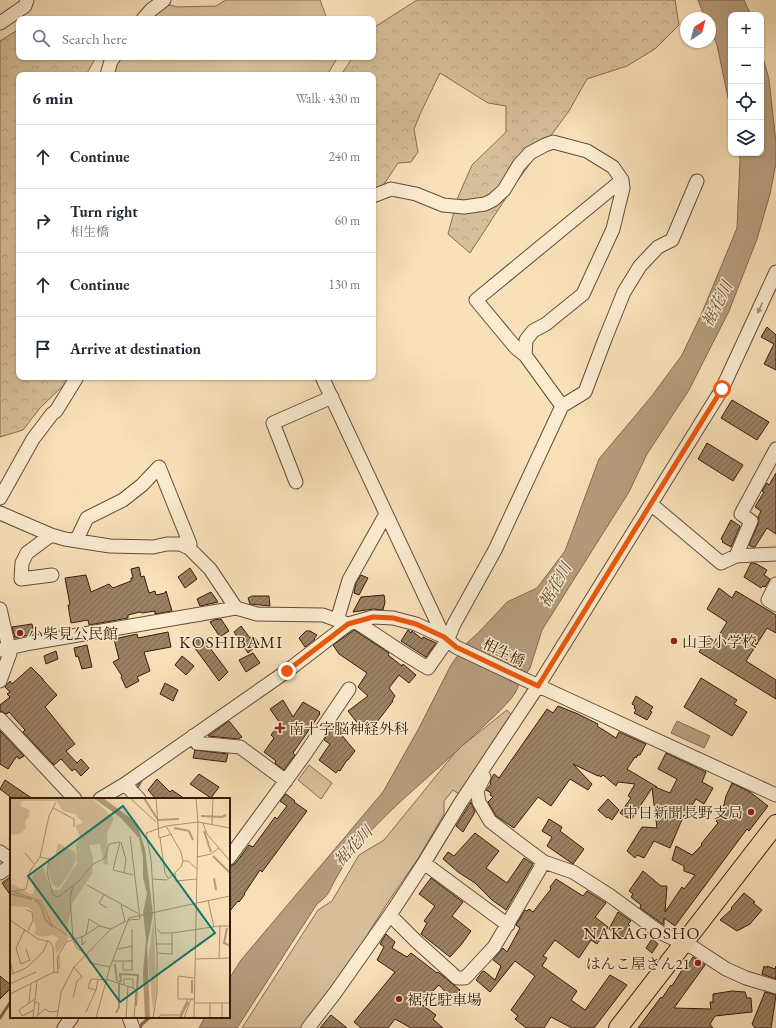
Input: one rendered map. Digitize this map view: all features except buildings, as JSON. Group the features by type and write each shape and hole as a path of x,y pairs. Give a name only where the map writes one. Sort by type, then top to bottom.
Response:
{"highway":[{"path":"618,1028 682,943 776,824"}],"street":[{"path":"0,23 25,6 27,0"},
{"path":"146,16 164,0"},
{"path":"108,72 113,60"},
{"path":"376,195 391,189 416,194 443,205 464,207 485,204 493,200 504,190 519,165 530,153 553,142 587,151 613,167 622,180 623,188 613,229 582,294 546,324 533,331 526,340 525,355"},
{"path":"562,406 525,355 516,348 476,300 622,180"},
{"path":"386,514 349,580 338,617 382,638 412,659 428,668 449,642 454,624 495,550 562,406 585,392 624,292 640,266 658,247 672,240 697,181"},
{"path":"308,1028 335,993 390,915 461,802 498,747 534,684 651,504 722,389 776,272"},
{"path":"0,498 33,439 56,411 75,380"},
{"path":"324,380 386,514 449,642"},
{"path":"296,482 273,423 332,397"},
{"path":"736,556 751,521 741,514 776,449"},
{"path":"76,541 86,518 123,500 142,485 159,467 190,544 189,548"},
{"path":"651,504 721,563 736,556 776,554"},
{"path":"0,513 51,535 76,541 110,546 153,547 167,544 180,544 189,548 210,569 236,608"},
{"path":"51,535 26,553 22,563 22,579 52,575"},
{"path":"776,584 768,600 776,605"},
{"path":"5,649 31,643 236,608 257,614 322,615 348,622"},
{"path":"0,609 5,649 10,653 0,681"},
{"name":"相生橋","path":"348,622 373,617 393,618 416,624 534,684 776,795"},
{"path":"102,798 125,784 287,671 348,622"},
{"path":"230,857 286,781 349,689"},
{"path":"0,718 74,798"},
{"path":"193,736 197,743 240,747 286,781"},
{"path":"498,747 477,791 479,802 490,821 544,862 573,872 609,895 661,933 694,948 726,970 776,987"},
{"path":"125,784 137,798"},
{"path":"0,852 10,859"},
{"path":"390,915 457,978 464,978 494,947 544,862"},
{"path":"424,863 508,925"},
{"path":"0,873 10,866"},
{"path":"64,1028 71,1018"},
{"path":"129,1018 133,1028"}],"green space":[{"path":"226,0 320,0 326,16 152,16 160,7 170,5 178,7 216,6"},
{"path":"417,0 675,0 679,25 655,49 627,66 587,79 569,111 515,184 470,253 448,234 458,197 472,165 506,132 506,106 488,103 440,73 414,129 418,152 411,162 398,163 376,196 376,72 343,72 351,60 376,60 376,26"},
{"path":"16,31 16,60 94,60 88,72 16,72 16,380 69,380 40,408 23,430 0,437 0,41"},
{"path":"119,60 336,60 329,72 110,72 112,65"},
{"path":"507,710 514,718 462,796 453,790 444,801 444,814 419,857 386,905 332,991 302,1028 242,1028 318,910 332,901 359,855 384,840 458,749"},
{"path":"309,765 332,783 321,799 298,780"}],"water":[{"path":"698,0 744,0 750,12 728,12 728,98 716,43 716,12 703,12"},
{"name":"裾花川","path":"764,62 769,79 776,143 776,163 770,194 757,239 729,311 689,390 647,454 629,492 542,630 530,668 518,686 516,692 483,727 396,805 361,842 341,870 328,893 317,904 237,1028 199,1028 204,1018 230,1018 230,977 241,960 383,792 419,728 451,665 466,644 507,602 537,588 565,551 599,459 651,397 682,355 701,315 737,228 739,156 764,156"},
{"path":"677,721 710,736 704,748 671,733"}],"waterway":[{"path":"136,790 143,777"},
{"path":"0,1018 10,1003"},
{"path":"140,1028 149,1018"}],"place":[{"name":"小柴見公民館","path":"20,633"},
{"name":"山王小学校","path":"674,641"},
{"name":"南十字脳神経外科","path":"280,728"},
{"name":"中日新聞長野支局","path":"751,812"},
{"name":"はんこ屋さん21","path":"698,963"},
{"name":"裾花駐車場","path":"399,999"}],"district":[{"name":"KOSHIBAMI","path":"231,642"},
{"name":"NAKAGOSHO","path":"642,933"}],"route":[{"path":"287,671 348,624 373,617 393,618 416,624 444,637 456,647 538,686 722,389"}]}
